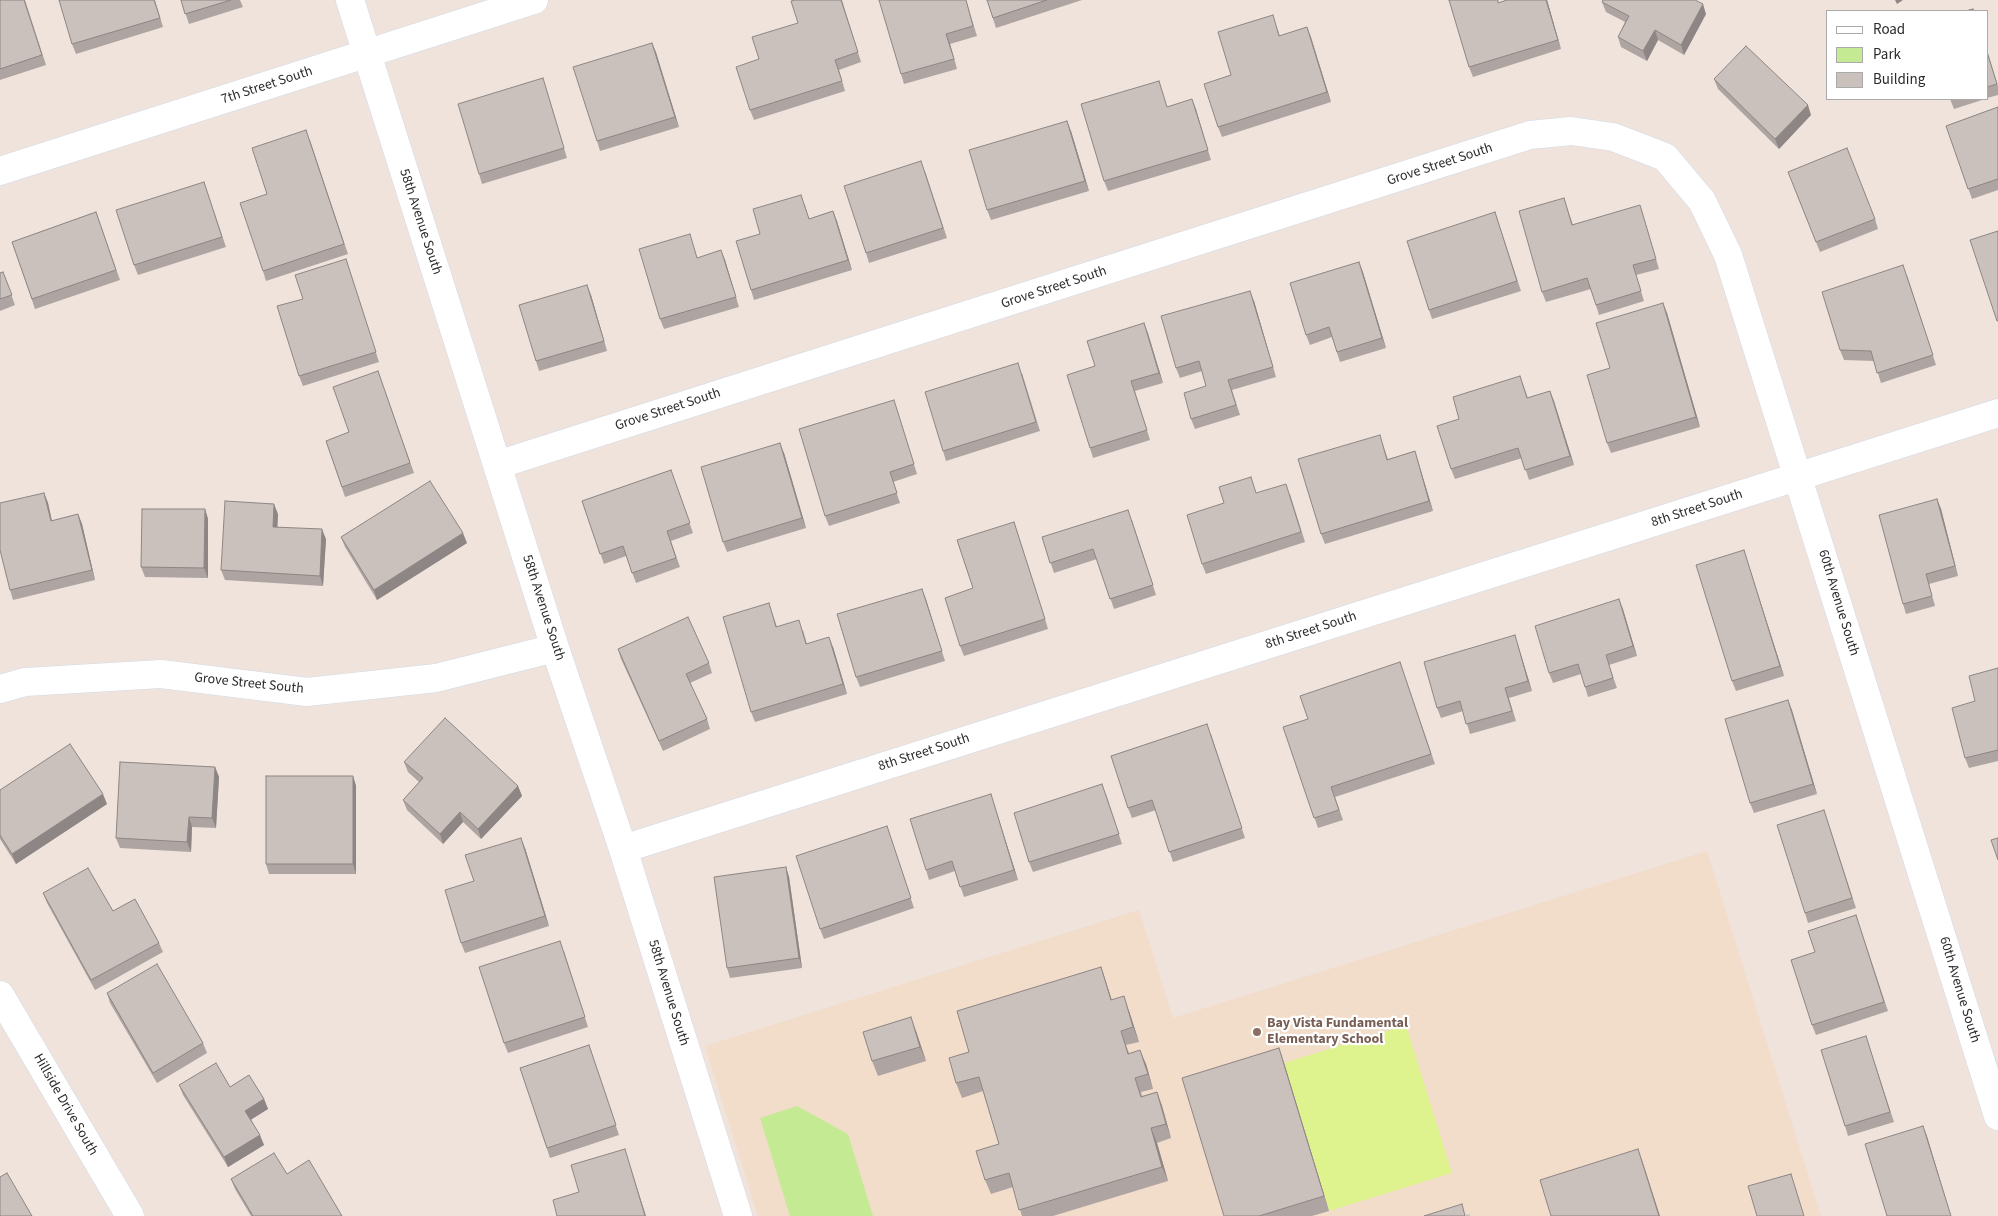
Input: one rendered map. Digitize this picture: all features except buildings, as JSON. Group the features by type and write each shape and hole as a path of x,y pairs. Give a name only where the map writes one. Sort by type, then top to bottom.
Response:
{"street":[{"name":"58th Avenue South","path":"350,0 555,648 623,849 738,1216"},
{"name":"7th Street South","path":"0,171 534,0"},
{"name":"Grove Street South","path":"497,465 1530,135 1572,131 1613,137"},
{"name":"60th Avenue South","path":"1613,137 1665,157 1702,201 1728,255 1799,476 1998,1116"},
{"name":"8th Street South","path":"623,849 1998,413"},
{"name":"Grove Street South","path":"0,689 25,682 161,674 307,692 436,678 555,648"},
{"name":"Hillside Drive South","path":"0,995 130,1216"}],"path":[{"path":"1466,1216 1472,1216"}],"shaded area":[{"name":"Bay Vista Fundamental Elementary School","path":"1707,851 1821,1216 758,1216 705,1046 1139,910 1173,1018"}],"green space":[{"path":"1406,1025 1452,1173 1329,1211 1284,1063"},
{"path":"797,1106 848,1134 873,1216 790,1216 760,1118"}],"place":[{"name":"Bay Vista Fundamental Elementary School","path":"1257,1032"}]}
